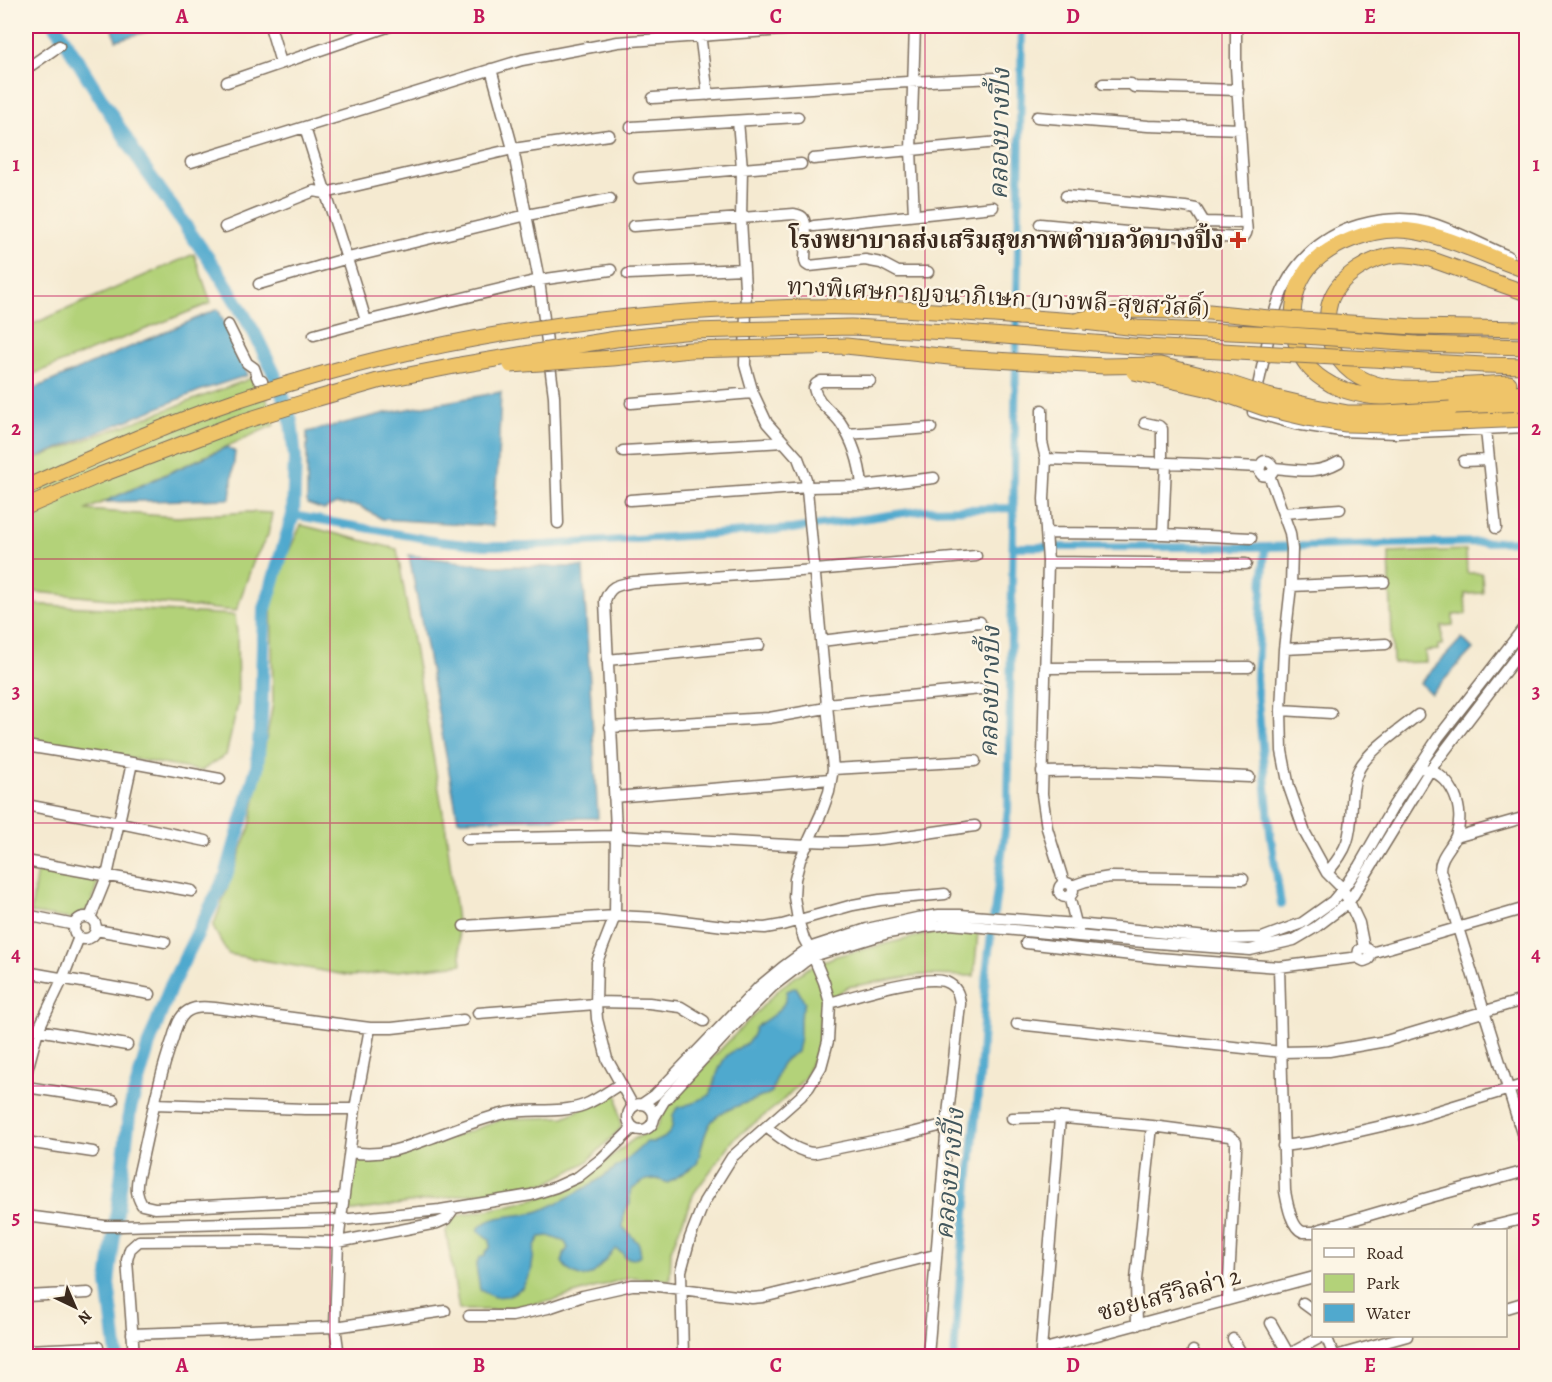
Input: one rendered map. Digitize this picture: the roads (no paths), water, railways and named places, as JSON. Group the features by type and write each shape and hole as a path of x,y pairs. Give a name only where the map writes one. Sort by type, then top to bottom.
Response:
{"highway":[{"path":"1527,270 1426,234 1398,230 1368,233 1336,247 1313,263 1299,284 1294,302 1293,327 1306,364 1333,385 1356,393 1385,398 1417,399 1527,392"},
{"path":"1527,293 1430,259 1400,254 1385,256 1369,262 1351,274 1335,291 1327,313 1330,342 1334,353 1352,373 1367,381 1385,387 1417,388 1527,383"},
{"name":"ทางพิเศษกาญจนาภิเษก (บางพลี-สุขสวัสดิ์)","path":"26,487 95,456 234,401 373,360 454,342 551,325 627,317 695,311 849,307 1075,321 1137,328 1276,334 1417,344 1527,347"},
{"path":"1075,321 1107,313 1135,310 1209,312 1280,319 1415,327 1527,330"},
{"name":"ทางพิเศษกาญจนาภิเษก (บางพลี-สุขสวัสดิ์)","path":"26,507 100,475 238,423 378,381 616,339 693,331 852,327 1145,347 1527,366"},
{"path":"460,365 482,366 613,358 690,350 846,346 959,358 1104,366 1160,365 1213,378 1268,396 1348,413 1527,405"},
{"path":"1104,366 1210,389 1275,411 1346,424 1386,425 1527,419"}],"street":[{"path":"270,26 281,63"},
{"path":"227,82 390,26"},
{"path":"191,162 522,60 699,30 837,26"},
{"path":"914,215 911,150 915,26"},
{"path":"1041,224 1138,233 1242,238 1247,232 1236,67 1236,26"},
{"path":"699,30 708,95"},
{"path":"26,69 59,46"},
{"path":"491,69 513,149 539,280 554,396 558,523"},
{"path":"653,98 996,78"},
{"path":"1104,84 1238,90"},
{"path":"631,127 798,117"},
{"path":"1037,117 1148,126 1241,129"},
{"path":"683,1356 681,1271 704,1202 732,1157 801,1096 818,1073 828,1041 830,1003 824,982 804,939 794,897 795,879 829,792 831,774 808,487 798,458 767,423 753,393 745,365 746,305 741,219 742,168 738,121"},
{"path":"305,128 348,258 366,321"},
{"path":"225,227 314,191 325,193 513,149 609,135"},
{"path":"813,159 999,142"},
{"path":"639,178 801,164"},
{"path":"1066,196 1196,209 1204,222 1203,236"},
{"path":"259,284 348,258 527,215 610,199"},
{"path":"814,226 993,207"},
{"path":"633,226 794,214 804,219 806,226 805,260 809,266 865,260 881,263 898,272 928,272"},
{"path":"1527,263 1469,237 1428,222 1411,219 1375,221 1342,231 1306,255 1293,269 1286,282 1277,305 1253,412 1295,424 1341,431 1396,433 1527,427"},
{"path":"1204,222 1246,223"},
{"path":"628,274 744,268"},
{"path":"314,335 539,280 611,270"},
{"path":"228,325 247,363 254,368 258,380 262,381 265,392"},
{"path":"862,486 858,459 847,434 840,421 816,395 814,388 821,381 870,381"},
{"path":"631,403 753,393"},
{"path":"1042,410 1042,442 1046,459 1044,499 1048,559 1042,794 1047,828 1068,888 1078,937"},
{"path":"1145,423 1159,426 1162,429 1163,534"},
{"path":"847,434 931,428"},
{"path":"1486,430 1496,528"},
{"path":"623,451 783,442"},
{"path":"1046,459 1259,467 1261,474 1265,476 1271,471 1318,471 1339,462"},
{"path":"1464,461 1489,460"},
{"path":"1271,471 1290,533 1292,555 1281,710 1282,751 1289,787 1305,833 1327,873 1343,889 1359,923 1365,952"},
{"path":"630,500 808,487 862,486 934,478"},
{"path":"1282,513 1340,509"},
{"path":"1046,536 1163,534 1251,538"},
{"path":"654,1118 650,1107 637,1105 620,1084 607,1059 597,1019 597,962 615,916 614,797 605,601 607,593 612,587 633,582 976,556"},
{"path":"1048,559 1246,564"},
{"path":"1291,586 1384,582"},
{"path":"821,641 980,622"},
{"path":"976,921 1024,920 1227,939 1262,938 1302,923 1333,901 1343,889 1438,738 1527,625"},
{"path":"1284,649 1386,644"},
{"path":"1026,938 1078,937 1250,950 1294,940 1316,927 1349,902 1430,770 1527,644"},
{"path":"607,660 759,645"},
{"path":"1045,668 1249,667"},
{"path":"610,726 769,718 826,706 981,689"},
{"path":"1281,710 1331,713"},
{"path":"1327,873 1339,859 1347,844 1351,830 1352,792 1360,767 1369,756 1418,715"},
{"path":"26,746 220,779"},
{"path":"614,797 975,760"},
{"path":"90,918 107,876 132,763"},
{"path":"1418,767 1430,770 1450,787 1460,810 1456,837 1440,863 1440,870 1527,1146"},
{"path":"1042,772 1107,771 1249,777"},
{"path":"26,805 206,841"},
{"path":"1456,837 1527,817"},
{"path":"467,839 615,836 809,844 975,826"},
{"path":"26,861 192,891"},
{"path":"1068,888 1086,881 1110,877 1243,879"},
{"path":"464,926 615,916 765,928 880,900 945,894"},
{"path":"811,952 741,1018 664,1101 652,1124 645,1130 633,1128 627,1117 630,1109 655,1095 760,986 811,952 867,929 939,915 976,921 1026,938 1158,958 1279,967 1365,952 1527,908"},
{"path":"26,915 75,925"},
{"path":"86,917 95,923 96,930 93,936 86,939 79,937 75,932 75,925 79,919 86,917"},
{"path":"96,930 165,942"},
{"path":"26,1074 38,1030 79,937"},
{"path":"1279,967 1285,1191 1298,1229 1312,1232"},
{"path":"26,972 150,994"},
{"path":"830,1003 890,986 922,982 944,981 959,992 960,1004 935,1256 928,1356"},
{"path":"1017,1024 1282,1052 1311,1052 1386,1041 1527,999"},
{"path":"478,1013 596,1003 649,1004 681,1007 704,1022"},
{"path":"343,1199 155,1208 142,1205 136,1187 163,1066 183,1014 202,1007 370,1028 392,1028 463,1020"},
{"path":"26,1028 127,1046"},
{"path":"339,1356 335,1327 340,1220 355,1109 370,1028"},
{"path":"1283,1146 1312,1142 1408,1120 1527,1083"},
{"path":"350,1152 364,1154 389,1152 410,1147 447,1132 508,1113 583,1106 620,1084"},
{"path":"26,1087 113,1100"},
{"path":"154,1104 355,1109"},
{"path":"1012,1118 1054,1117 1152,1126 1229,1136 1236,1141 1228,1299"},
{"path":"1041,1353 1060,1118"},
{"path":"766,1127 805,1153 814,1153 948,1124"},
{"path":"1137,1325 1137,1280 1152,1126"},
{"path":"26,1216 122,1226 340,1220 454,1208 531,1195 556,1187 578,1177 633,1128"},
{"path":"26,1142 93,1152"},
{"path":"1321,1229 1527,1171"},
{"path":"134,1356 127,1260 130,1249 139,1241 338,1242 437,1223 446,1219 454,1208"},
{"path":"1481,1229 1527,1218"},
{"path":"469,1316 499,1317 529,1312 632,1285 650,1285 752,1298 763,1297 935,1256"},
{"name":"ซอยเสรีวิลล่า 2","path":"1041,1353 1228,1299 1312,1278"},
{"path":"26,1296 88,1293"},
{"path":"1507,1308 1527,1302"},
{"path":"1303,1303 1312,1310"},
{"path":"132,1334 335,1327 445,1311"},
{"path":"1271,1323 1287,1356 1321,1337"},
{"path":"1326,1337 1337,1356 1375,1340 1394,1337"},
{"path":"1233,1339 1243,1356"},
{"path":"26,1350 98,1347"}],"water":[{"path":"112,26 168,26 116,40"},
{"path":"218,309 248,375 199,391 26,462 26,392"},
{"path":"501,392 493,526 382,519 359,506 336,504 324,510 307,504 307,432 386,413"},
{"path":"227,447 235,452 230,499 104,502"},
{"path":"409,555 492,566 583,567 598,818 458,820"},
{"path":"1462,638 1473,649 1431,694 1420,683"},
{"path":"796,987 805,1002 800,1017 797,1052 782,1064 772,1092 729,1109 715,1118 706,1133 697,1164 668,1183 657,1179 646,1180 631,1190 630,1204 624,1212 623,1227 639,1244 641,1255 633,1259 625,1257 616,1249 595,1272 585,1277 574,1274 562,1262 568,1248 565,1242 549,1236 540,1237 535,1246 531,1273 522,1288 508,1296 494,1297 480,1290 476,1266 479,1258 485,1256 485,1252 490,1248 490,1240 477,1230 491,1220 542,1210 584,1189 610,1172 646,1142 664,1138 672,1127 673,1115 677,1108 710,1095 725,1058 750,1040 755,1028 776,1013 784,1004 787,991"}],"waterway":[{"path":"56,26 143,166 222,278 255,334 279,384 291,421 295,458 293,515 264,612 257,768 226,876 170,988 149,1044 130,1109 108,1283 117,1356"},
{"name":"คลองบางปิ้ง","path":"954,1356 980,1075 986,973 1008,809 1022,26"},
{"path":"293,515 438,541 484,546 528,546 792,529 924,510 1014,508"},
{"path":"1013,547 1265,547 1526,541"},
{"path":"1265,547 1256,679 1270,832 1281,904"}],"place":[{"name":"โรงพยาบาลส่งเสริมสุขภาพตำบลวัดบางปิ้ง","path":"1238,240"}]}
